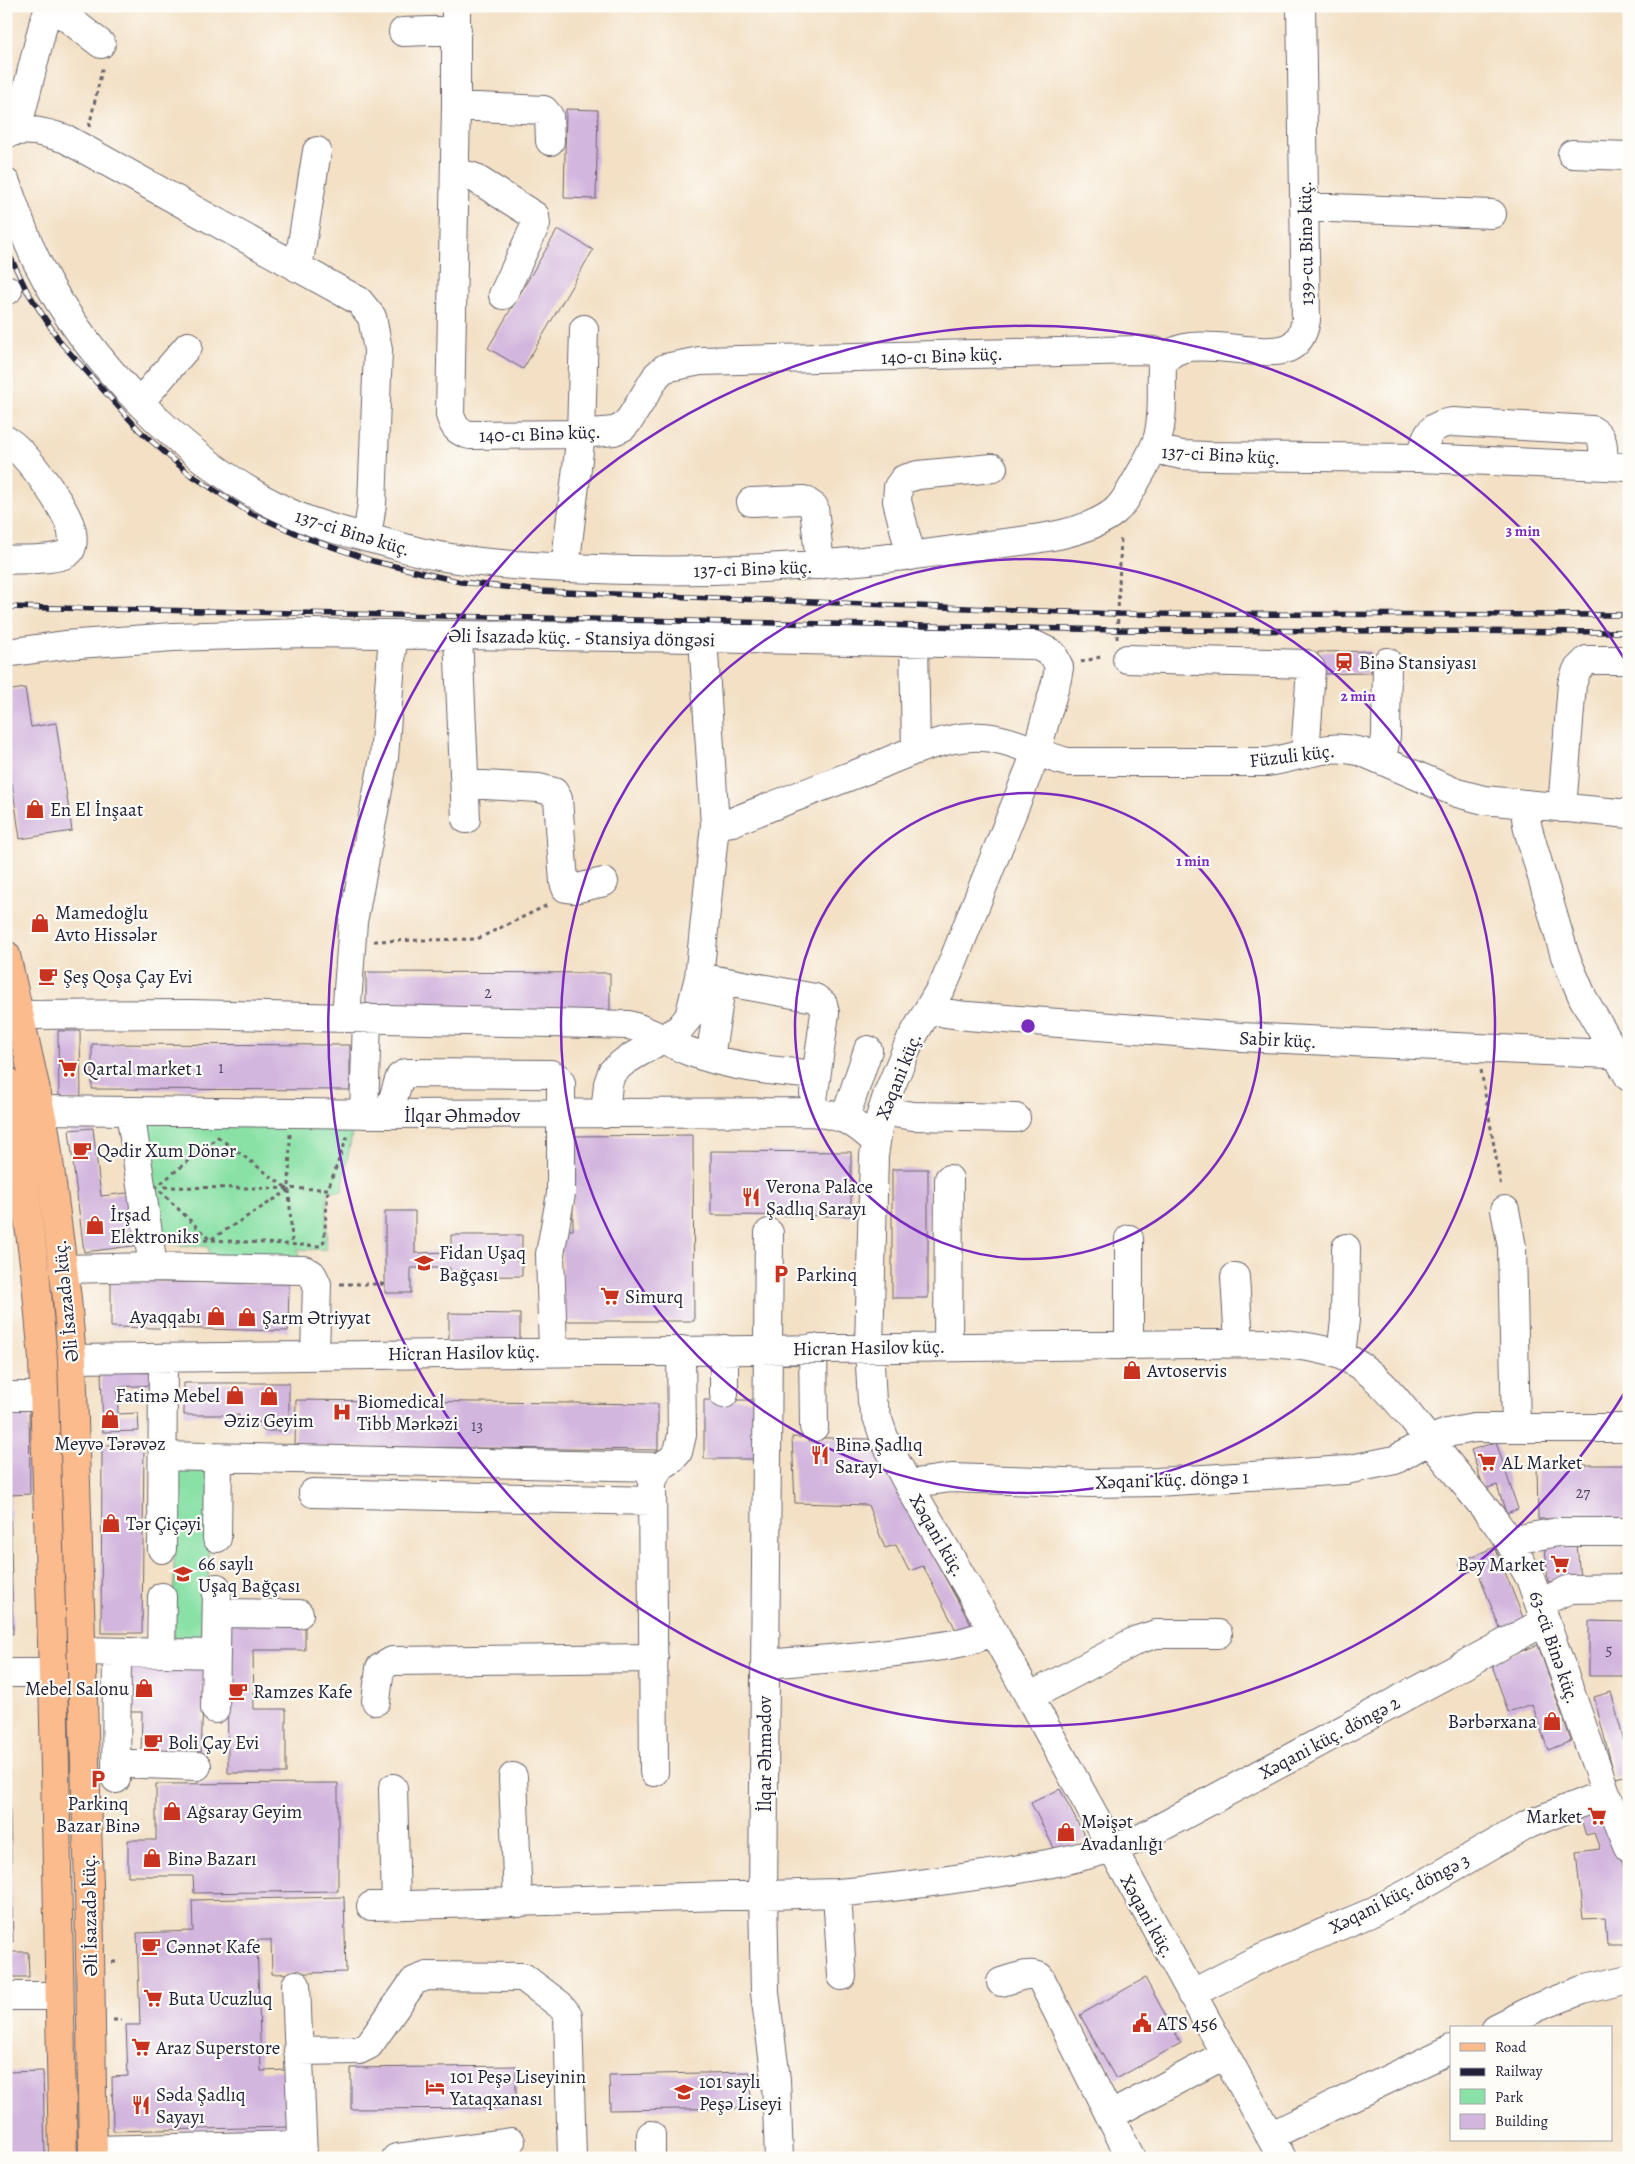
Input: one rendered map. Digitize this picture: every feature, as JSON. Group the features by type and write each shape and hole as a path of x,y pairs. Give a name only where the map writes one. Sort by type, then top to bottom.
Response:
{"main road":[{"name":"Əli İsazadə küç.","path":"6,955 41,1110 63,1269 72,1359 83,1662 93,2154"},
{"name":"Əli İsazadə küç.","path":"6,1080 13,1161 35,1271 43,1359 63,2158"},
{"path":"43,1359 72,1359"},
{"path":"52,1661 83,1662"},
{"path":"59,1996 91,1996"}],"street":[{"path":"101,44 51,6 43,25 12,132 47,133 82,146 359,302 372,317 378,350 372,504 367,538"},
{"name":"139-cu Binə küç.","path":"1166,357 1179,349 1207,347 1275,350 1287,348 1296,342 1304,332 1306,320 1301,6"},
{"path":"403,32 457,18"},
{"name":"140-cı Binə küç.","path":"457,18 450,415 453,426 459,432 470,435 581,434 614,431 623,427 657,375 665,368 700,361 1136,350 1154,351 1166,357"},
{"path":"456,106 544,110 549,116 550,141"},
{"path":"298,268 317,151"},
{"path":"1572,154 1629,156"},
{"path":"455,172 473,177 535,216 536,224 503,295"},
{"name":"137-ci Binə küç.","path":"6,183 36,262 62,308 94,351 140,402 194,453 232,481 290,513 332,528 436,556 497,565 618,571 763,570 911,556 1062,534 1101,521 1117,510 1126,500 1154,449 1182,455 1208,456 1419,458 1616,466"},
{"path":"1304,207 1492,214"},
{"path":"565,568 581,434 584,329"},
{"path":"140,402 188,346"},
{"path":"1154,449 1161,422 1162,365 1166,357"},
{"path":"1419,458 1434,427 1453,422 1592,430 1599,434 1616,466"},
{"path":"6,440 48,484 72,531 73,541 70,551 62,557 6,560"},
{"path":"911,556 898,501 898,487 904,480 918,476 993,468"},
{"path":"751,502 804,500 814,507 820,565"},
{"name":"Əli İsazadə küç. - Stansiya döngəsi","path":"6,653 173,637 285,634 703,638 914,644 1035,645 1053,654 1059,667"},
{"path":"370,1114 356,1018 351,942 384,758 393,634"},
{"path":"458,636 466,784 466,820"},
{"path":"703,638 715,825 710,979 710,1058"},
{"path":"914,644 916,750"},
{"path":"1118,653 1306,664 1311,669 1306,754"},
{"path":"1562,808 1572,684 1577,670 1588,660 1629,660"},
{"path":"1382,760 1386,736 1388,662"},
{"path":"1036,753 1059,667"},
{"name":"Füzuli küç.","path":"715,825 732,822 916,750 957,738 973,736 1011,743 1067,762 1267,762 1332,748 1349,749 1382,760 1457,793 1484,800 1629,814"},
{"name":"Xəqani küç.","path":"1036,753 946,979 910,1041 882,1111 875,1141 870,1347 872,1402 886,1443 908,1484 993,1631 1276,2147"},
{"path":"466,784 539,788 554,792 558,800 566,888 573,889 604,882"},
{"path":"1526,804 1528,829 1565,956 1583,998 1624,1062"},
{"path":"605,1114 608,1084 612,1072 625,1061 679,1029 689,1017 710,979"},
{"path":"710,979 815,998 823,1004 825,1013 812,1112"},
{"name":"Sabir küç.","path":"930,1007 967,1016 1241,1038 1478,1047 1624,1062"},
{"path":"20,1015 161,1014 629,1024 710,1058 762,1070 816,1075"},
{"path":"845,1118 868,1050"},
{"path":"762,1070 762,1112"},
{"path":"370,1114 400,1076 406,1072 551,1074 558,1078 561,1083 561,1194 550,1254 553,1351"},
{"name":"İlqar Əhmədov","path":"41,1110 561,1115 812,1112 845,1118 858,1126 875,1141"},
{"path":"882,1111 913,1116 1016,1118"},
{"path":"130,1112 148,1186 151,1254"},
{"path":"948,1346 949,1179"},
{"path":"1504,1210 1512,1247 1516,1428"},
{"name":"İlqar Əhmədov","path":"769,1233 763,1896 765,1993 776,2080 779,2158"},
{"path":"1129,1239 1129,1344"},
{"path":"1341,1355 1345,1320 1346,1248"},
{"path":"63,1269 151,1254 304,1270 312,1274 316,1284 315,1354"},
{"path":"1235,1277 1239,1342"},
{"name":"Hicran Hasilov küç.","path":"72,1359 1239,1342 1299,1345 1341,1355 1368,1373 1386,1388 1429,1440"},
{"path":"813,1348 814,1427"},
{"path":"724,1349 724,1394"},
{"path":"654,1772 652,1482 659,1468 671,1460 678,1452 682,1435 681,1350"},
{"path":"162,1549 164,1358"},
{"path":"6,1396 44,1396"},
{"path":"1429,1440 1462,1429 1629,1428"},
{"name":"Xəqani küç. döngə 1","path":"908,1484 951,1478 1091,1483 1157,1482 1346,1470 1395,1460 1429,1440"},
{"name":"63-cü Binə küç.","path":"1429,1440 1509,1540 1530,1578 1606,1793 1629,1848"},
{"path":"163,1456 659,1468"},
{"path":"217,1538 218,1458"},
{"path":"313,1492 651,1502"},
{"path":"1509,1540 1558,1532 1629,1532"},
{"name":"Xəqani küç. döngə 2","path":"393,1788 383,1906 763,1896 900,1887 965,1878 1069,1861 1141,1838 1543,1612 1570,1589 1629,1588"},
{"path":"161,1652 162,1597"},
{"path":"215,1709 217,1601 299,1614"},
{"path":"765,1664 878,1655 958,1644 973,1641 993,1631"},
{"path":"1029,1697 1137,1640 1156,1634 1218,1634"},
{"path":"83,1662 117,1652 216,1654"},
{"path":"117,1652 116,1771 197,1766"},
{"path":"376,1701 380,1668 392,1661 654,1658"},
{"path":"6,1673 52,1661"},
{"path":"513,1776 518,1903"},
{"name":"Xəqani küç. döngə 3","path":"1191,1994 1251,1963 1368,1914 1529,1824 1606,1793"},
{"path":"837,1892 842,1976"},
{"path":"1001,1982 1035,1974 1040,1977 1131,2158"},
{"path":"298,2051 359,2050 369,2045 414,1981 427,1976 523,1977 560,2005 568,2015 572,2158"},
{"path":"1500,2026 1538,2007 1582,1990 1629,1979"},
{"path":"93,2154 302,2152 296,1985"},
{"path":"6,1996 59,1996"},
{"path":"1276,2147 1450,2050"},
{"path":"1111,2115 1226,2054"},
{"path":"396,2158 511,2142"}],"path":[{"path":"82,146 88,132 106,55 101,44"},
{"path":"1059,667 1118,653 1121,540 1117,510"},
{"path":"351,942 477,939 560,899 566,888"},
{"path":"1478,1047 1504,1210"},
{"path":"151,1254 210,1240 323,1244 328,1189 370,1114"},
{"path":"290,1131 289,1190 292,1243"},
{"path":"148,1186 218,1137 289,1190"},
{"path":"148,1186 289,1190 328,1189"},
{"path":"148,1186 210,1240"},
{"path":"210,1240 289,1190"},
{"path":"316,1284 385,1284"}],"green space":[{"path":"146,1122 353,1127 342,1191 328,1192 326,1249 298,1250 299,1260 211,1262 208,1247 159,1243"},
{"path":"174,1465 209,1465 208,1637 174,1637"}],"building":[{"path":"566,109 598,110 596,199 564,198"},
{"path":"558,229 593,250 523,369 488,348"},
{"path":"1371,651 1371,673 1318,674 1318,652"},
{"path":"25,688 31,727 56,723 72,831 20,839 12,783 6,784 6,691"},
{"path":"366,972 610,973 610,1011 366,1010"},
{"path":"58,1031 80,1031 81,1100 59,1100"},
{"path":"92,1044 350,1045 350,1090 92,1089"},
{"path":"93,1128 101,1196 135,1192 141,1245 84,1252 69,1130"},
{"path":"693,1135 694,1321 562,1321 562,1230 573,1230 572,1136"},
{"path":"711,1151 851,1152 851,1216 711,1215"},
{"path":"892,1169 928,1169 928,1298 892,1298"},
{"path":"385,1211 415,1211 415,1253 451,1252 451,1235 522,1235 522,1276 450,1277 450,1268 411,1268 411,1293 385,1293"},
{"path":"111,1281 289,1284 288,1331 111,1327"},
{"path":"449,1313 520,1314 520,1342 449,1342"},
{"path":"156,1369 157,1385 117,1387 118,1414 138,1413 139,1431 103,1432 101,1370"},
{"path":"184,1383 289,1383 289,1431 263,1431 263,1422 239,1423 239,1415 184,1415"},
{"path":"296,1400 658,1404 658,1450 295,1446"},
{"path":"704,1400 755,1400 756,1459 704,1459"},
{"path":"29,1408 30,1494 10,1495 13,1634 6,1634 6,1409"},
{"path":"792,1437 868,1439 974,1630 957,1632 923,1566 909,1571 896,1545 885,1548 868,1505 795,1503"},
{"path":"1496,1442 1518,1509 1506,1513 1497,1485 1484,1489 1471,1450"},
{"path":"102,1445 144,1445 142,1633 101,1633"},
{"path":"1537,1465 1629,1465 1629,1519 1538,1519"},
{"path":"1577,1543 1580,1579 1548,1582 1545,1546"},
{"path":"1495,1547 1524,1620 1500,1629 1477,1569 1464,1574 1459,1562"},
{"path":"227,1620 305,1620 305,1650 253,1650 254,1709 286,1709 286,1773 228,1773"},
{"path":"1589,1621 1629,1622 1629,1676 1589,1676"},
{"path":"1538,1645 1571,1741 1548,1750 1532,1704 1508,1712 1491,1662"},
{"path":"131,1661 204,1664 201,1759 141,1757 142,1712 129,1712"},
{"path":"1611,1692 1629,1761 1629,1775 1615,1778 1594,1697"},
{"path":"6,1720 8,1720 13,1942 6,1942"},
{"path":"338,1783 338,1891 194,1893 193,1876 128,1876 128,1840 156,1840 156,1784"},
{"path":"1060,1789 1086,1839 1057,1854 1031,1803"},
{"path":"1601,1802 1625,1872 1629,1945 1607,1945 1605,1918 1583,1919 1576,1852 1600,1849 1594,1833 1586,1835 1578,1812"},
{"path":"344,1897 346,1972 272,1974 271,1940 257,1940 261,2071 288,2070 289,2127 113,2131 112,2077 128,2076 126,2025 140,2025 137,1933 193,1931 192,1900"},
{"path":"12,1952 28,1952 29,1977 13,1977"},
{"path":"1145,1978 1181,2043 1116,2079 1080,2015"},
{"path":"516,2066 516,2108 351,2109 351,2068"},
{"path":"43,2071 45,2158 6,2158 6,2072"},
{"path":"750,2072 751,2108 610,2110 609,2075"}],"railway":[{"path":"6,248 27,291 61,343 139,430 188,473 250,513 309,539 373,561 461,582 539,591 1117,614 1629,615"},
{"path":"6,607 1118,630 1629,632"}],"place":[{"name":"Binǝ Stansiyası","path":"1344,662"},
{"name":"En El İnşaat","path":"35,809"},
{"name":"Mamedoğlu Avto Hissələr","path":"40,923"},
{"name":"Şeş Qoşa Çay Evi","path":"48,976"},
{"name":"Qartal market 1","path":"68,1068"},
{"name":"Qədir Xum Dönər","path":"82,1150"},
{"name":"Verona Palace Şadlıq Sarayı","path":"751,1197"},
{"name":"İrşad Elektroniks","path":"95,1225"},
{"name":"Fidan Uşaq Bağçası","path":"424,1263"},
{"name":"Parkinq","path":"781,1274"},
{"name":"Simurq","path":"610,1296"},
{"name":"Ayaqqabı","path":"216,1316"},
{"name":"Şarm Ətriyyat","path":"247,1317"},
{"name":"Avtoservis","path":"1132,1370"},
{"name":"Fatimə Mebel","path":"235,1395"},
{"name":"Əziz Geyim","path":"269,1396"},
{"name":"Biomedical Tibb Mərkəzi","path":"342,1412"},
{"name":"Meyvə Tərəvəz","path":"110,1419"},
{"name":"Binə Şadlıq Sarayı","path":"820,1455"},
{"name":"AL Market","path":"1487,1462"},
{"name":"Tər Çiçəyi","path":"111,1523"},
{"name":"Bəy Market","path":"1560,1564"},
{"name":"66 saylı Uşaq Bağçası","path":"183,1574"},
{"name":"Mebel Salonu","path":"144,1688"},
{"name":"Ramzes Kafe","path":"238,1691"},
{"name":"Bərbərxana","path":"1552,1721"},
{"name":"Boli Çay Evi","path":"153,1742"},
{"name":"Parkinq Bazar Binə","path":"98,1779"},
{"name":"Ağsaray Geyim","path":"172,1811"},
{"name":"Market","path":"1597,1816"},
{"name":"Məişət Avadanlığı","path":"1066,1832"},
{"name":"Binə Bazarı","path":"152,1858"},
{"name":"Cənnət Kafe","path":"151,1946"},
{"name":"Buta Ucuzluq","path":"153,1998"},
{"name":"ATS 456","path":"1142,2023"},
{"name":"Araz Superstore","path":"141,2047"},
{"name":"101 Peşə Liseyinin Yataqxanası","path":"435,2087"},
{"name":"101 saylı Peşə Liseyi","path":"684,2092"},
{"name":"Səda Şadlıq Sayayı","path":"141,2105"}]}
